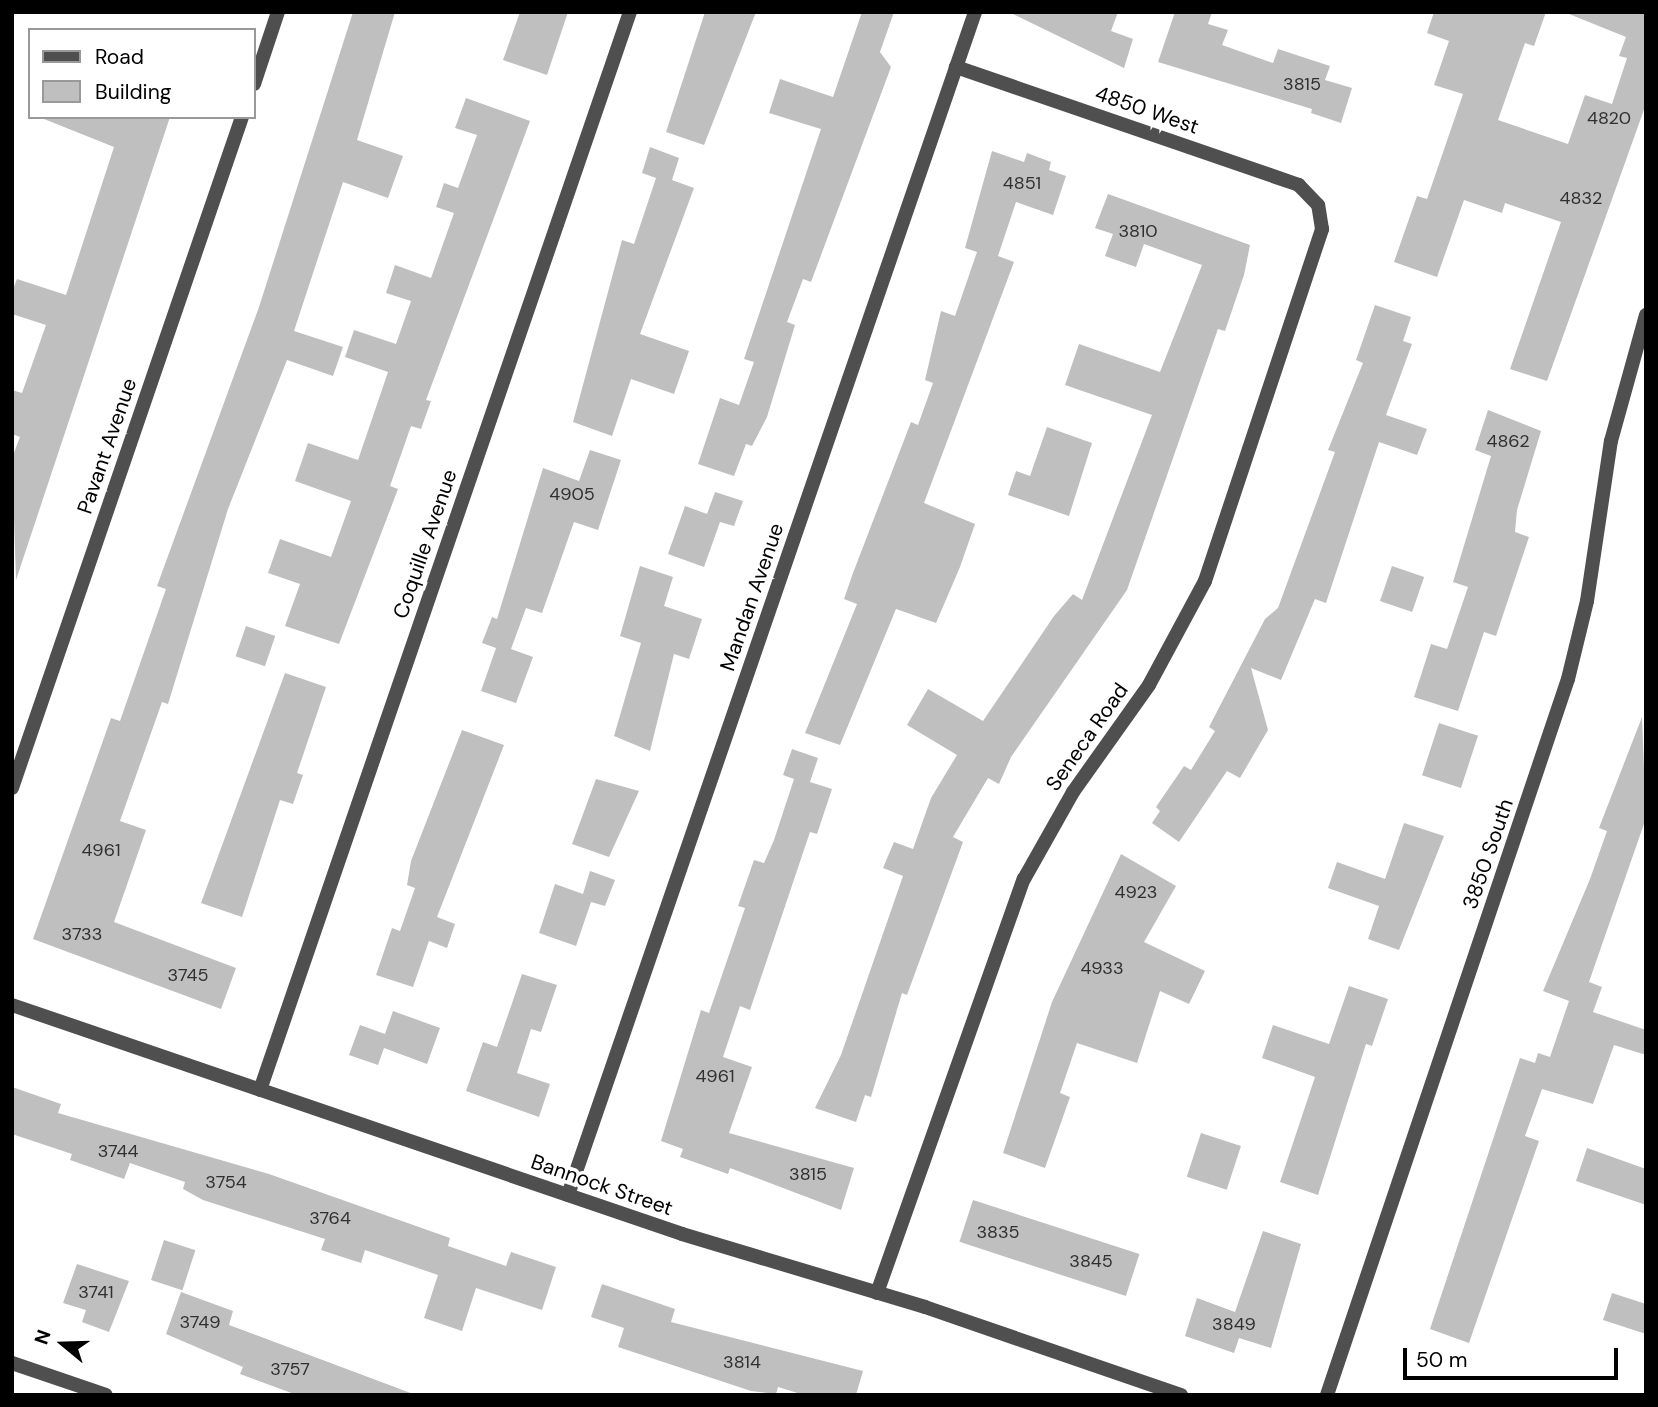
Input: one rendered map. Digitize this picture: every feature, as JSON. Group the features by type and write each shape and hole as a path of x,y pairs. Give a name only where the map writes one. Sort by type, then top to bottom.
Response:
{"street":[{"path":"256,78 278,12"},
{"name":"Coquille Avenue","path":"260,1090 630,12"},
{"name":"Mandan Avenue","path":"568,1195 975,12"},
{"name":"4850 West","path":"956,67 1299,185 1318,205"},
{"name":"Pavant Avenue","path":"12,788 241,119"},
{"name":"Seneca Road","path":"877,1293 1024,878 1073,792 1149,685 1205,581 1318,253 1318,205"},
{"name":"3850 South","path":"1327,1395 1569,679 1587,601 1611,441 1646,316"},
{"name":"Bannock Street","path":"12,1005 568,1195 877,1293 1181,1395"},
{"path":"12,1363 106,1395"}],"building":[{"path":"353,12 395,12 357,140 403,156 388,198 343,182 294,331 343,347 333,376 287,360 228,509 168,704 162,702 120,821 146,830 114,922 236,968 221,1009 33,939 111,718 120,721 166,589 157,586 259,307"},
{"path":"520,12 568,12 547,75 503,60"},
{"path":"705,12 756,12 704,145 666,132"},
{"path":"862,12 894,12 880,52 891,67 811,282 803,279 787,322 795,325 767,417 752,446 746,444 734,476 698,464 720,398 739,405 754,362 744,359 821,129 769,113 780,79 833,97"},
{"path":"1009,12 1118,12 1111,31 1133,39 1124,68"},
{"path":"1175,12 1212,12 1208,24 1228,30 1222,45 1273,63 1278,49 1330,66 1325,80 1352,88 1341,123 1311,113 1312,109 1158,62"},
{"path":"1434,12 1546,12 1534,46 1525,43 1498,120 1568,144 1585,95 1612,104 1627,58 1619,56 1626,37 1564,12 1646,12 1646,104 1547,381 1510,369 1561,222 1505,203 1502,213 1464,200 1437,277 1394,262 1417,196 1427,199 1463,94 1434,85 1449,41 1427,33"},
{"path":"466,98 530,121 426,400 431,401 421,429 411,426 390,486 398,489 339,644 285,626 300,584 268,573 280,539 331,557 351,501 295,481 308,443 358,460 388,372 345,357 354,330 396,344 411,301 386,293 395,265 431,278 454,213 436,207 444,183 458,188 477,135 455,128"},
{"path":"44,119 169,119 16,580 12,458 20,437 12,434 12,390 22,393 46,325 12,314 12,292 17,279 66,295 114,147"},
{"path":"650,147 679,158 672,180 694,188 640,334 689,351 674,394 631,379 612,436 573,422 622,240 634,244 656,178 642,173"},
{"path":"992,151 1024,162 1027,153 1051,162 1049,170 1066,176 1053,215 1016,202 998,256 1014,262 924,503 975,524 960,567 936,623 896,609 840,745 805,733 857,604 844,599 853,573 911,422 918,425 933,383 925,380 941,311 955,316 977,252 965,248"},
{"path":"1108,194 1250,245 1244,275 1225,331 1218,329 1127,590 1011,757 999,784 988,778 953,837 963,842 907,995 902,993 871,1097 865,1095 856,1122 815,1108 841,1055 903,876 883,868 894,842 913,849 931,798 957,755 907,725 928,689 983,721 1054,616 1073,594 1082,600 1152,415 1065,385 1079,344 1160,372 1202,265 1144,244 1136,267 1105,256 1113,234 1095,228"},
{"path":"1375,305 1411,317 1403,341 1412,344 1386,415 1427,429 1417,455 1379,442 1326,603 1315,599 1281,680 1251,668 1268,730 1240,778 1227,771 1179,842 1152,823 1160,811 1156,807 1184,766 1191,770 1215,731 1209,727 1265,619 1278,608 1335,452 1328,450 1363,363 1356,360"},
{"path":"1488,410 1541,431 1517,510 1515,532 1529,537 1496,636 1484,632 1458,711 1414,697 1431,644 1447,649 1468,587 1453,582 1491,456 1475,450"},
{"path":"1047,427 1092,443 1069,516 1008,495 1016,471 1030,476"},
{"path":"590,450 621,460 598,530 574,522 542,613 526,608 511,649 533,657 516,703 481,691 496,648 482,643 492,617 497,619 543,468 579,481"},
{"path":"715,492 743,501 734,526 720,522 704,567 668,554 685,506 707,514"},
{"path":"640,566 673,577 664,606 702,619 689,659 674,654 650,751 614,736 641,643 620,636"},
{"path":"1392,566 1424,577 1412,612 1380,601"},
{"path":"246,626 275,636 265,666 236,656"},
{"path":"285,673 326,687 297,773 303,775 293,804 280,800 242,917 201,903"},
{"path":"1642,717 1646,818 1589,982 1602,987 1593,1012 1646,1030 1646,1055 1614,1045 1593,1104 1542,1089 1525,1136 1539,1141 1469,1343 1430,1329 1520,1058 1535,1063 1538,1053 1550,1057 1569,1001 1543,991 1590,879 1607,831 1599,828"},
{"path":"1439,723 1478,736 1461,788 1422,775"},
{"path":"462,730 504,745 437,917 455,924 447,948 429,941 413,987 376,975 392,928 400,931 415,888 407,885 411,861"},
{"path":"792,749 818,758 810,782 832,789 817,834 810,832 750,1010 740,1006 723,1057 752,1067 729,1133 854,1168 841,1210 730,1168 728,1174 680,1157 683,1149 661,1141 701,1010 709,1013 745,908 738,906 754,860 764,863 774,840 794,779 783,775"},
{"path":"596,779 639,791 609,857 572,844"},
{"path":"1404,823 1444,836 1399,950 1368,939 1379,906 1328,888 1337,862 1385,879"},
{"path":"1121,854 1176,886 1144,942 1205,971 1189,1004 1160,991 1137,1063 1077,1043 1060,1093 1070,1097 1045,1168 1003,1153 1052,1002"},
{"path":"590,871 615,880 605,906 591,902 576,946 539,933 555,884 583,894"},
{"path":"522,974 557,985 541,1032 531,1029 517,1073 550,1084 539,1117 466,1091 483,1042 497,1047"},
{"path":"1349,986 1388,999 1372,1046 1366,1044 1318,1195 1280,1182 1315,1077 1262,1058 1273,1025 1329,1044"},
{"path":"393,1011 440,1028 427,1064 384,1048 378,1065 349,1055 360,1025 385,1034"},
{"path":"12,1087 61,1104 58,1113 269,1174 450,1238 448,1246 506,1266 511,1252 556,1267 542,1310 476,1288 462,1331 424,1318 438,1275 365,1250 361,1263 321,1250 325,1239 203,1200 183,1189 185,1182 130,1163 124,1179 70,1160 72,1154 12,1134"},
{"path":"1201,1133 1241,1146 1227,1190 1187,1177"},
{"path":"1587,1148 1646,1169 1646,1205 1576,1181"},
{"path":"973,1200 1139,1254 1126,1296 959,1242"},
{"path":"1263,1231 1301,1244 1271,1348 1239,1338 1234,1353 1185,1336 1197,1298 1235,1312"},
{"path":"164,1240 195,1250 182,1290 151,1280"},
{"path":"77,1264 129,1281 109,1332 82,1322 86,1310 63,1303"},
{"path":"602,1284 675,1309 671,1322 863,1371 856,1395 804,1395 778,1387 776,1394 751,1391 618,1347 624,1328 591,1317"},
{"path":"181,1292 233,1311 229,1325 416,1395 297,1395 240,1374 243,1367 166,1334"},
{"path":"1612,1293 1646,1304 1646,1334 1603,1320"}]}
